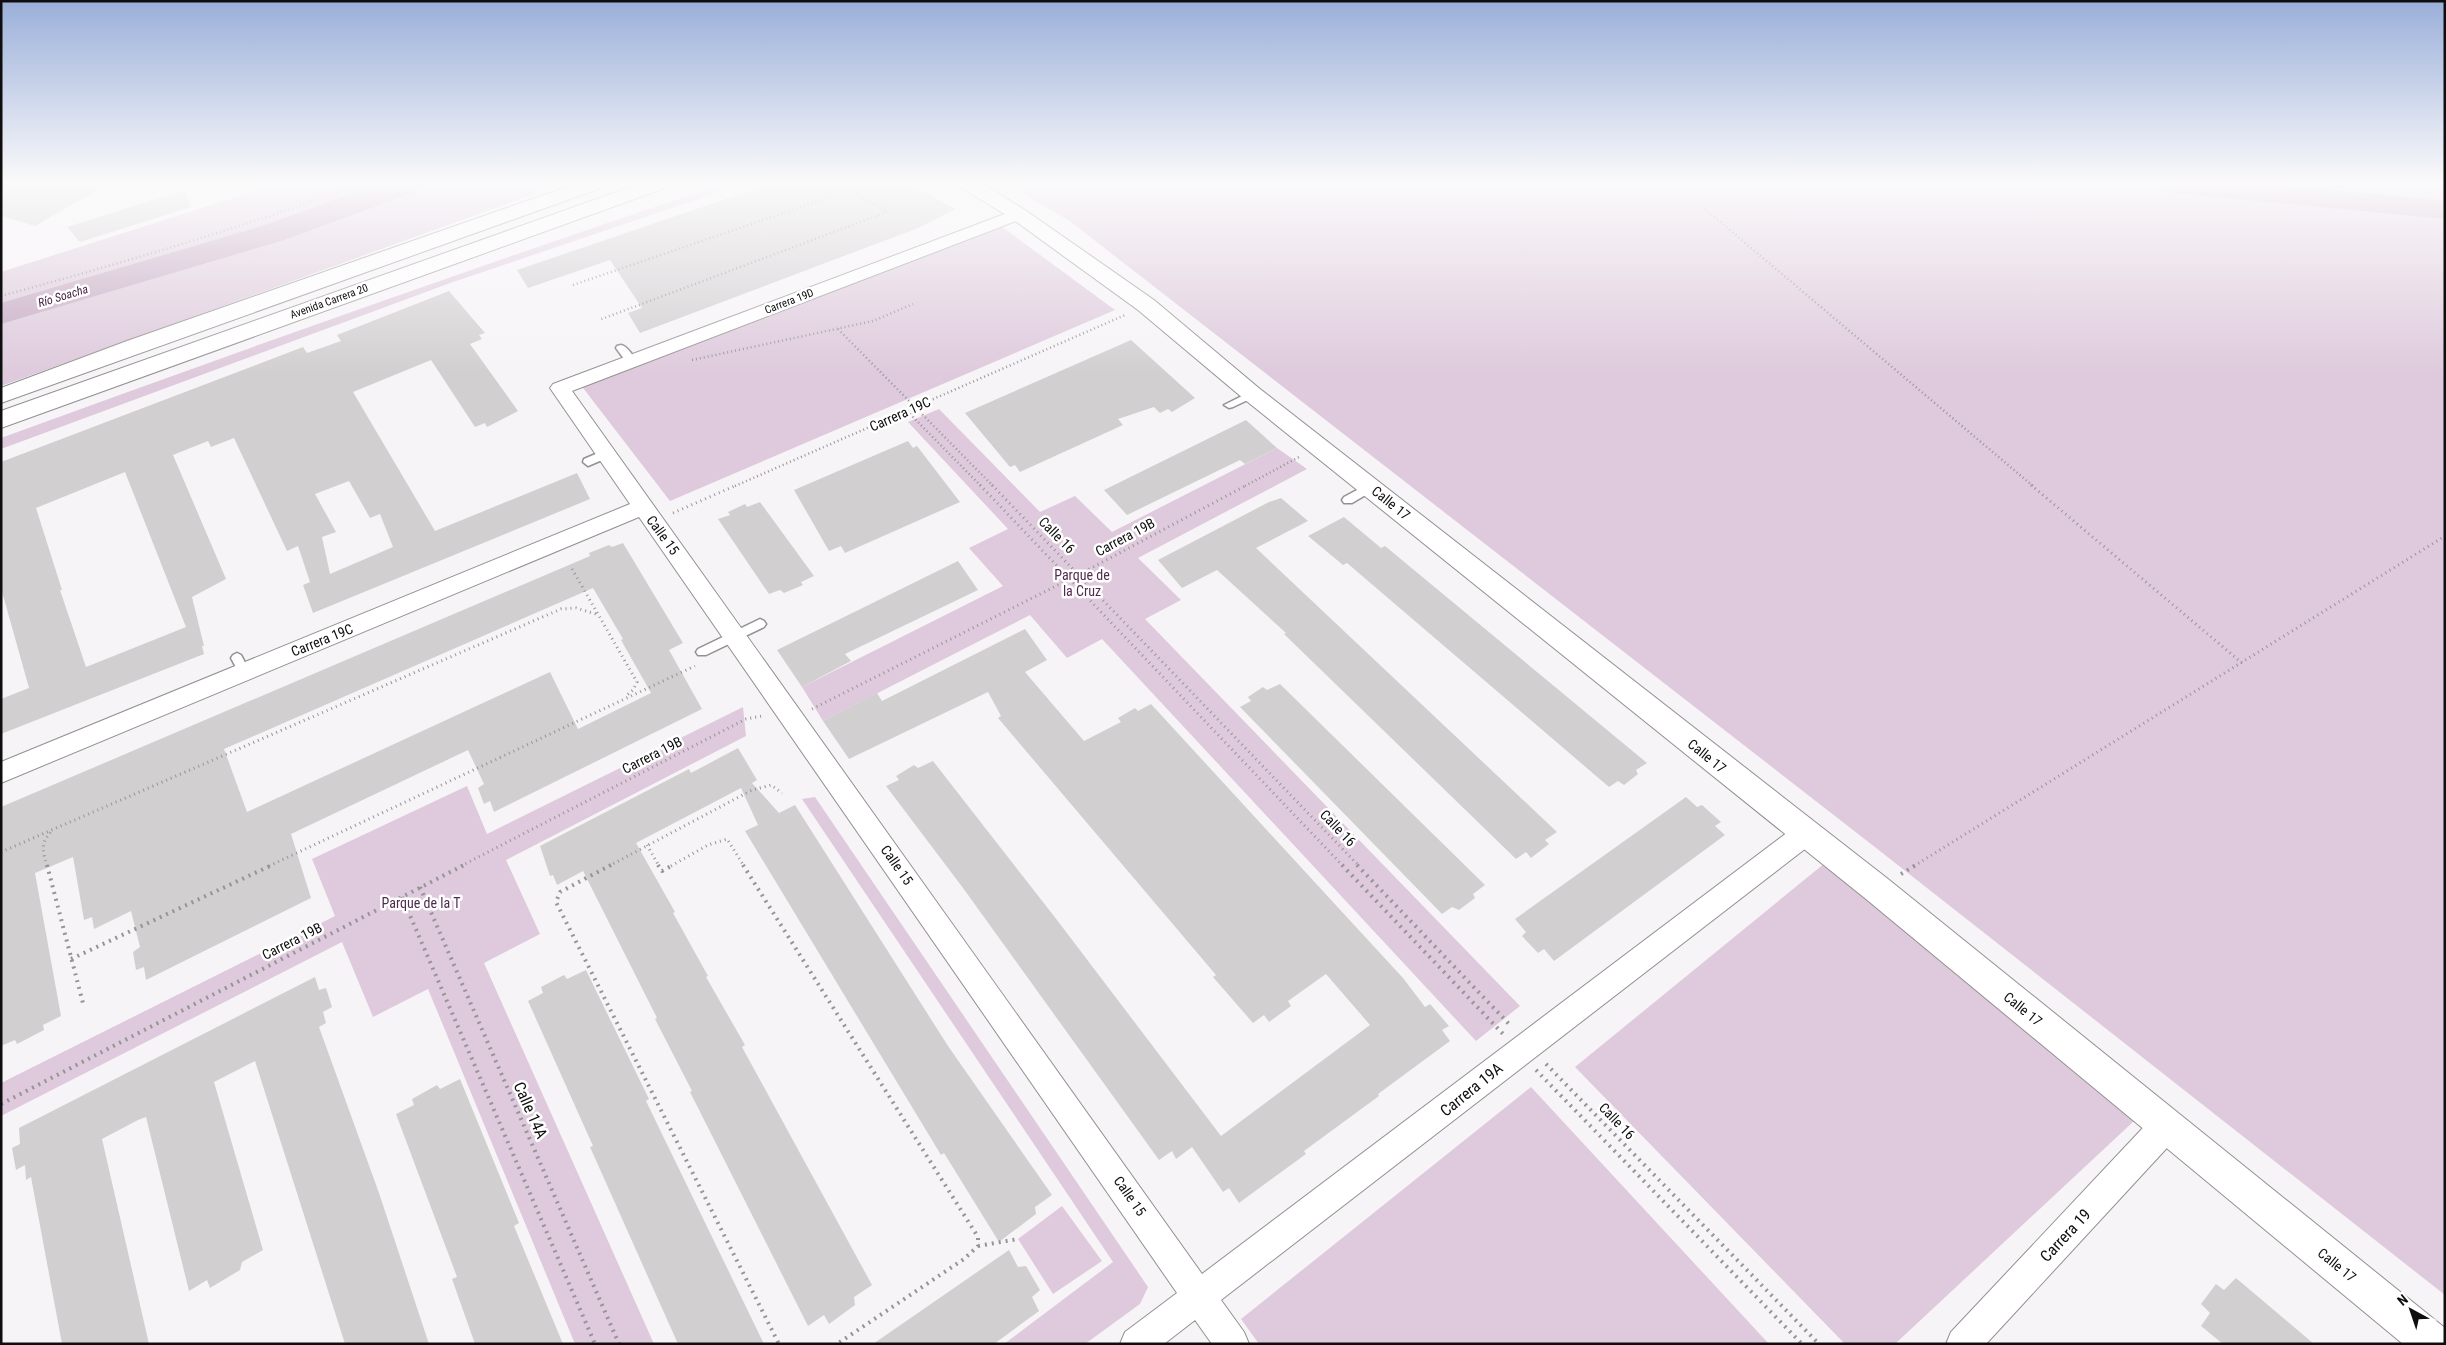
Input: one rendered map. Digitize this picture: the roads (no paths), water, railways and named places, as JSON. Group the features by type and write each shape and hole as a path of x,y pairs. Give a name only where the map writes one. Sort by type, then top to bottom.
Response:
{"street":[{"name":"Avenida Carrera 20","path":"1,396 135,346 416,247"},
{"name":"Avenida Carrera 20","path":"1,420 146,366 481,247"},
{"name":"Carrera 19D","path":"560,388 626,355 927,247"},
{"name":"Calle 17","path":"1064,247 1146,305 1240,400 1320,448 1359,494 1877,889 2434,1344"},
{"path":"135,346 146,366"},
{"name":"Calle 15","path":"560,388 596,458 648,515 788,711 1232,1344"},
{"name":"Carrera 19C","path":"1,773 241,665 648,515"},
{"name":"Carrera 19A","path":"1137,1344 1804,834"},
{"name":"Carrera 19","path":"1964,1344 2166,1126"}],"lane":[{"path":"702,652 760,624"}],"waterway":[{"name":"Río Soacha","path":"1,314 227,247"}],"park label":[{"name":"Parque de la Cruz","path":"1082,584"},
{"name":"Parque de la T","path":"421,903"}]}
